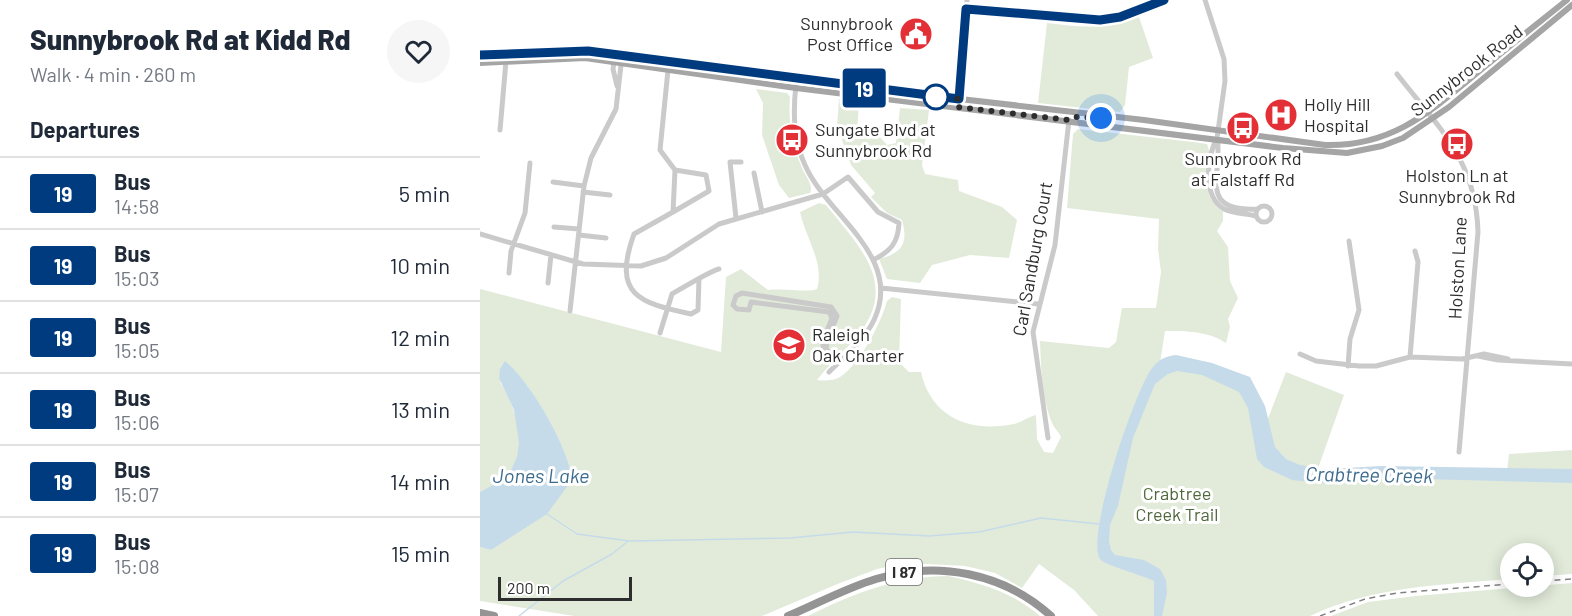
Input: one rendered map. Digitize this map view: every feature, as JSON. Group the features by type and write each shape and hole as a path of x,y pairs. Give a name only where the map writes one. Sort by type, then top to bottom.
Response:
{"highway":[{"name":"I 87","path":"788,616 860,584 910,571 933,570 975,575 1024,595 1051,616"},
{"path":"480,614 494,616"}],"main road":[{"name":"Sunnybrook Road","path":"480,56 553,51 1108,116 1325,145 1349,145 1386,136 1428,113 1567,0"},
{"name":"Sunnybrook Road","path":"480,63 576,58 618,59 668,70 796,88 1347,153 1382,146 1403,138 1432,119 1572,5"},
{"path":"1503,62 1502,58 1507,48"},
{"path":"522,60 531,55 551,54 553,51"},
{"path":"1069,120 1076,117 1108,116"}],"street":[{"path":"958,107 967,0"},
{"path":"966,9 1100,20 1120,17 1164,0"},
{"path":"1205,0 1224,58 1225,76 1209,178 1212,196 1224,209 1256,216 1264,222 1272,216 1267,206 1257,209 1229,205 1218,195 1214,182 1219,147 1217,138"},
{"path":"570,311 583,189 591,158 613,116 618,88 618,59"},
{"path":"500,130 506,61"},
{"path":"668,70 660,150 675,171 673,212"},
{"name":"Holston Lane","path":"1397,74 1462,159 1477,206 1478,231 1460,452"},
{"path":"796,79 794,119 804,164 823,195 873,260 881,288 879,306 869,329 829,372"},
{"name":"Carl Sandburg Court","path":"1048,438 1033,332 1038,304 1055,245 1069,120"},
{"path":"736,218 730,162 741,162"},
{"path":"509,273 511,251 525,213 530,163"},
{"path":"675,171 706,175 709,191 634,234 628,267 628,283 634,294 644,302 691,315 697,312 701,292 699,279"},
{"path":"754,173 762,212"},
{"path":"480,234 576,262 628,267 659,262 709,230 736,218 823,195 848,177 878,212 899,223 895,245 888,252 873,260"},
{"path":"553,183 610,195"},
{"path":"1256,216 1257,209"},
{"path":"554,227 606,238"},
{"path":"1348,366 1350,339 1359,310 1350,241"},
{"path":"1410,357 1419,262 1415,251"},
{"path":"548,283 551,255"},
{"path":"660,333 672,294 719,269"},
{"path":"881,288 1038,304"},
{"path":"742,293 831,307 837,316 826,349 837,363 823,351 822,345 832,318 829,312 751,302 748,310 737,309 733,305 736,296 742,293"},
{"path":"1300,354 1316,362 1348,366 1376,366 1410,357 1462,360 1478,356 1497,360 1572,364"}],"green space":[{"path":"1139,17 1153,58 1129,67 1125,105 1120,112 1038,103 1047,23 1105,26"},
{"path":"756,89 787,93 790,97 793,142 810,184 810,193 789,198 779,185 762,135 763,103"},
{"path":"839,99 859,102 857,135 878,135 887,145 896,143 900,108 929,110 922,165 925,174 958,180 959,191 1002,207 1017,220 1009,258 970,255 932,265 920,283 887,279 879,259 898,251 904,242 902,220 887,213 871,197 875,193 851,165 837,126"},
{"name":"Crabtree Creek Trail","path":"1078,129 1207,144 1210,162 1207,187 1214,203 1223,212 1223,221 1217,231 1228,247 1230,281 1238,298 1228,319 1230,327 1226,343 1205,334 1165,331 1160,363 1239,375 1262,434 1286,372 1344,395 1316,474 1507,472 1509,454 1572,450 1572,574 1554,575 1554,543 1500,543 1500,580 1408,588 1358,598 1310,616 1098,616 1074,590 1039,564 1022,588 995,573 965,566 907,563 877,569 762,616 574,616 480,601 480,547 491,550 572,480 564,453 527,385 500,382 515,416 520,442 519,454 516,466 509,476 499,484 480,492 480,289 721,352 726,277 741,269 768,290 809,291 817,289 819,279 816,260 800,212 819,203 826,205 861,250 870,266 875,282 875,299 870,316 858,335 817,380 835,379 848,371 869,342 887,301 892,297 901,299 899,362 909,372 921,372 926,388 943,411 968,424 983,426 1014,424 1036,415 1037,439 1044,452 1053,453 1061,437 1053,425 1046,405 1040,341 1109,348 1116,342 1122,308 1156,308 1161,272 1158,249 1159,219 1067,208 1073,134"},
{"path":"948,576 997,590 1019,601 1040,616 808,616 875,588 910,579"},
{"path":"1572,583 1572,616 1331,616 1368,602 1416,596 1500,589 1500,597 1554,597 1554,584"}],"water":[{"name":"Crabtree Creek","path":"1176,355 1212,363 1250,377 1265,406 1275,447 1286,459 1300,465 1328,469 1381,466 1572,469 1572,483 1385,478 1328,484 1292,480 1264,467 1257,459 1248,408 1239,392 1202,375 1177,371 1168,374 1155,384 1133,438 1118,506 1110,525 1109,541 1115,555 1144,560 1160,569 1166,580 1167,593 1162,616 1154,616 1154,581 1103,561 1100,559 1097,546 1105,495 1135,403 1155,364 1163,358"},
{"name":"Jones Lake","path":"505,361 526,384 547,416 564,451 572,480 547,514 491,550 480,547 480,492 508,477 517,457 519,443 514,410 499,378 500,369"}],"waterway":[{"path":"547,514 577,534 629,541 790,538 853,532 929,536 979,532 1041,518 1099,524"},
{"path":"519,616 563,581 612,554 627,542"}],"railway":[{"path":"1554,580 1572,579"},
{"path":"1320,616 1365,599 1397,593 1500,585"}],"bus line":[{"name":"19","path":"480,55 588,51 959,99 966,9 1100,20 1120,17 1164,0"}],"place":[{"name":"Sunnybrook Post Office","path":"916,34"},
{"name":"Holly Hill Hospital","path":"1281,115"},
{"name":"Sunnybrook Rd at Falstaff Rd","path":"1243,128"},
{"name":"Sungate Blvd at Sunnybrook Rd","path":"792,140"},
{"name":"Holston Ln at Sunnybrook Rd","path":"1457,144"},
{"name":"Raleigh Oak Charter","path":"789,345"}],"route":[{"path":"936,97 959,99 958,107 1069,120 1076,117 1101,118"}]}
